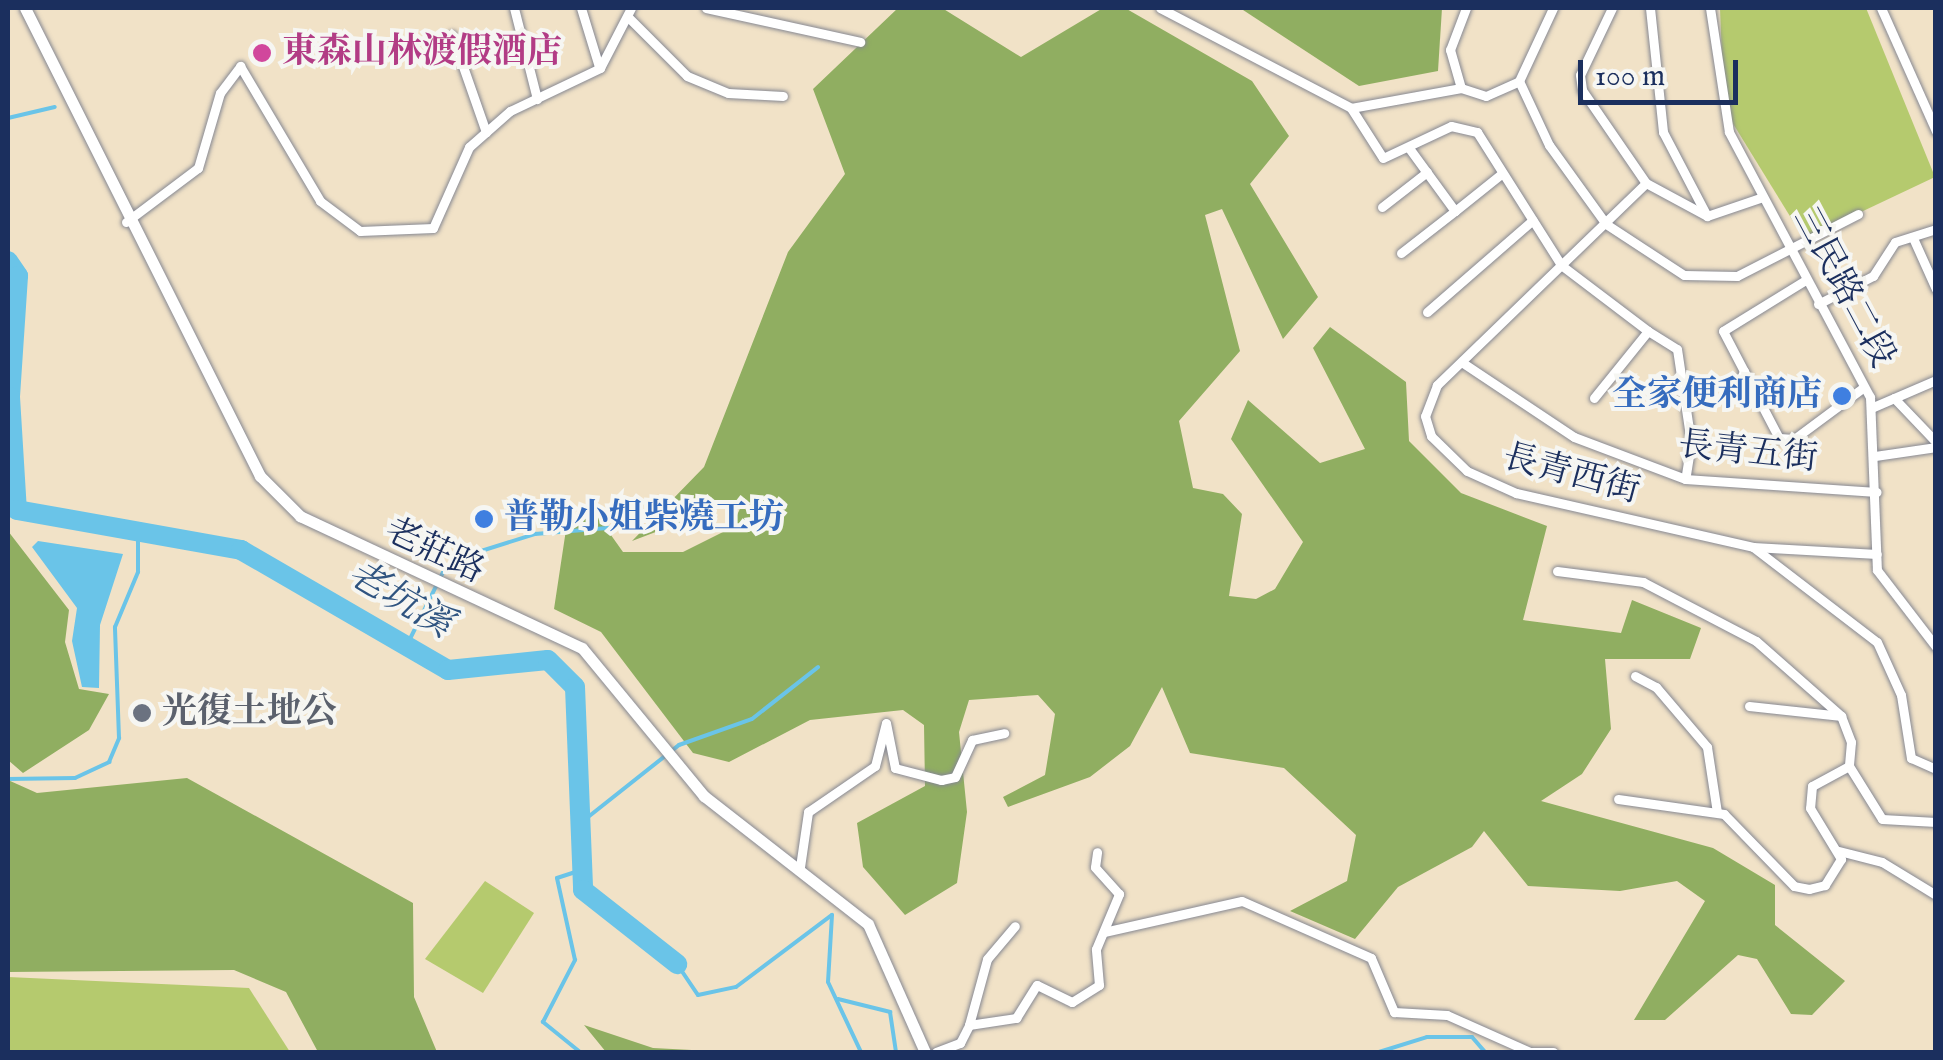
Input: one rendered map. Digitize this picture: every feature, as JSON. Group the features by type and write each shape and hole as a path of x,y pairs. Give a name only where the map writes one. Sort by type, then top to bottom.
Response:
{"street":[{"name":"老莊路","path":"26,8 126,222 260,476 300,516 442,587 582,648 704,796 800,867 868,924 925,1052"},
{"path":"514,8 537,99"},
{"path":"581,8 600,68"},
{"path":"706,8 860,42"},
{"path":"1160,8 1351,108 1383,158 1451,126 1477,132 1500,175 1562,266 1677,349 1690,442 1685,479"},
{"path":"1462,88 1450,50 1466,8"},
{"path":"1351,108 1462,88 1486,96 1519,81 1553,8"},
{"path":"1612,8 1580,75 1582,90 1646,183 1707,216 1763,197"},
{"path":"1650,8 1663,132 1707,216"},
{"name":"三民路二段","path":"1710,8 1728,132 1804,281 1864,387 1871,408 1878,570 1936,646"},
{"path":"1881,8 1936,130"},
{"path":"126,222 198,168 220,93 240,66 320,201 360,232 433,228 455,170 486,132 537,99 600,68 630,12 687,76 728,92 783,96"},
{"path":"452,35 486,132"},
{"path":"1519,81 1549,145 1606,224 1684,276 1737,276 1858,214"},
{"path":"1409,148 1456,211"},
{"path":"1382,207 1427,172"},
{"path":"1401,253 1500,175"},
{"name":"長青西街","path":"1646,183 1437,385 1425,416 1431,436 1488,484 1753,547 1877,554"},
{"path":"1427,312 1534,220"},
{"path":"1818,304 1873,276 1895,242 1936,229"},
{"path":"1913,238 1936,289"},
{"path":"1804,281 1723,331 1779,438 1794,439 1864,387"},
{"path":"1594,398 1648,331"},
{"name":"長青五街","path":"1463,363 1574,438 1685,479 1877,492"},
{"path":"1744,371 1735,393 1759,399"},
{"path":"1871,408 1936,380"},
{"path":"1894,398 1936,444"},
{"path":"1874,456 1936,444"},
{"path":"1753,547 1877,642 1901,695 1911,758 1936,769"},
{"path":"1557,571 1632,579 1674,596 1774,652 1841,716 1848,766 1882,820 1936,822"},
{"path":"1634,676 1656,687 1707,746 1716,812"},
{"path":"1749,706 1841,716"},
{"path":"800,867 808,812 875,766 886,722 895,768 941,780 954,776 964,746 1004,733"},
{"path":"1848,766 1812,786 1810,808 1839,851 1882,862 1936,895"},
{"path":"1618,799 1716,812 1760,842 1794,886 1825,884 1839,851"},
{"path":"969,1024 1016,1018 1036,985 1083,1000 1100,985 1104,932 1119,894 1095,866 1097,852"},
{"path":"1104,932 1242,901 1371,958 1394,1012 1446,1015 1553,1052"},
{"path":"936,1052 960,1043 988,959 1015,926"}],"green space":[{"path":"898,8 942,8 1021,57 1103,8 1125,8 1252,81 1289,136 1250,184 1318,297 1283,339 1222,209 1205,215 1240,351 1179,421 1193,488 1223,494 1242,514 1229,596 1256,599 1275,589 1303,542 1231,439 1248,400 1320,463 1365,449 1313,348 1330,327 1406,382 1409,441 1461,493 1547,526 1523,620 1621,633 1632,600 1701,628 1690,659 1605,659 1611,729 1582,774 1541,801 1713,848 1775,885 1775,925 1845,981 1812,1015 1791,1014 1757,959 1738,955 1665,1020 1634,1020 1705,901 1677,881 1620,891 1528,886 1484,831 1472,847 1398,887 1355,939 1290,911 1347,881 1356,835 1284,768 1190,753 1162,687 1130,746 1090,777 1008,807 1003,797 1045,775 1055,714 1038,695 969,700 959,732 967,812 957,883 905,915 863,867 857,823 925,786 924,725 903,710 810,720 729,762 693,753 601,632 554,609 567,523 596,514 623,552 683,552 731,528 745,498 632,541 704,467 788,252 845,174 813,89"},
{"path":"1240,8 1442,8 1438,71 1359,86"},
{"path":"1720,8 1866,8 1935,177 1804,239 1724,109"},
{"path":"8,531 69,610 65,642 79,689 109,694 89,730 23,773 8,760"},
{"path":"187,778 413,903 414,997 437,1052 318,1052 286,992 234,970 8,972 8,780 37,793"},
{"path":"485,881 534,913 483,993 425,959"},
{"path":"8,977 249,988 290,1052 8,1052"},
{"path":"584,1025 653,1048 731,1052 606,1052"}],"water":[{"path":"38,541 123,554 100,625 99,688 82,687 72,641 77,608 32,547"}],"waterway":[{"path":"8,118 55,107"},
{"name":"老坑溪","path":"8,261 18,276 10,397 17,510 241,550 448,670 548,660 575,687 583,890 677,964"},
{"path":"405,649 444,570 462,557 535,534 632,526"},
{"path":"8,779 75,778 109,762 119,738 115,627 138,572 138,533"},
{"path":"578,825 679,745 752,719 818,667"},
{"path":"580,1052 543,1022 575,960 557,878 581,870"},
{"name":"老坑溪","path":"677,964 698,995 736,987 832,915 828,982 861,1052"},
{"path":"838,999 890,1012 896,1052"},
{"path":"1379,1052 1427,1037 1472,1037 1485,1052"},
{"path":"1252,1052 1320,1052"}],"place":[{"name":"東森山林渡假酒店","path":"262,53"},
{"name":"全家便利商店","path":"1842,396"},
{"name":"普勒小姐柴燒工坊","path":"484,519"},
{"name":"光復土地公","path":"142,713"}]}
